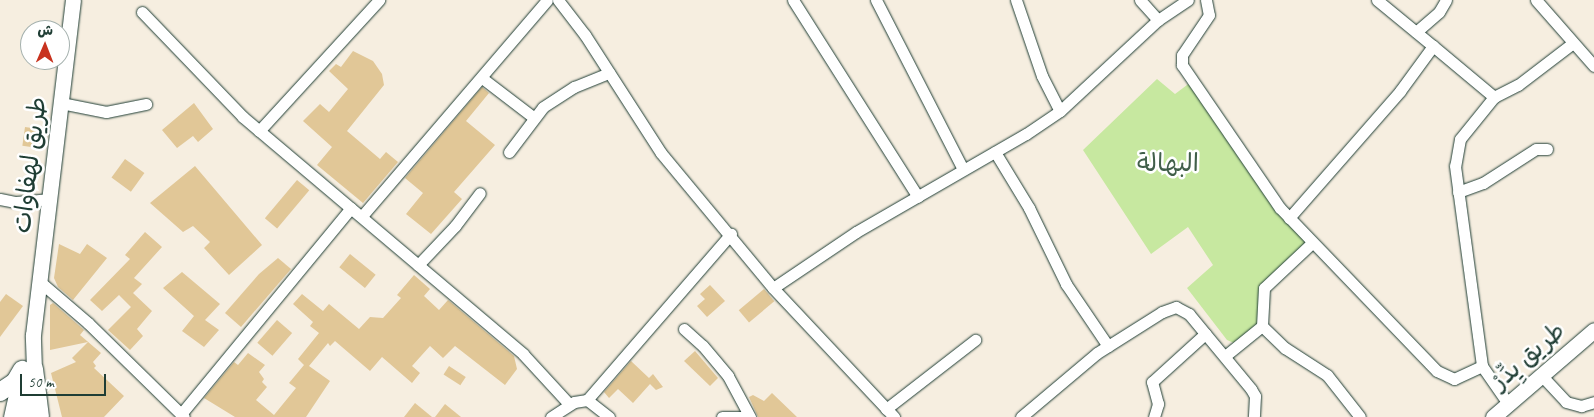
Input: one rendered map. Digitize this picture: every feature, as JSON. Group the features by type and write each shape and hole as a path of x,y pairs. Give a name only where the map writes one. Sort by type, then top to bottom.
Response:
{"main road":[{"path":"0,392 15,382 28,369"},
{"path":"28,369 40,417"}],"street":[{"name":"طريق لهفاوات","path":"24,417 28,369 51,199 73,0"},
{"path":"259,131 379,0"},
{"path":"362,216 547,0"},
{"path":"558,0 609,73 661,153 731,234 773,288 890,413 975,340"},
{"path":"793,0 918,197"},
{"path":"876,0 962,169"},
{"path":"1016,0 1042,76 1060,111"},
{"path":"1140,0 1158,20"},
{"path":"773,288 856,232 918,197 962,169 995,152 1060,111 1158,20 1188,0"},
{"path":"1206,0 1209,15 1182,55 1182,65 1245,160 1312,243 1443,376 1460,378 1482,366"},
{"path":"1377,0 1494,97"},
{"path":"1416,32 1439,12 1446,0"},
{"path":"1536,0 1594,66"},
{"path":"142,12 259,131 362,216 523,354 569,404"},
{"path":"1508,405 1482,366 1465,227 1455,166 1460,140 1494,97 1518,85 1572,43"},
{"path":"1290,218 1395,98 1433,46"},
{"path":"509,152 533,117 574,87 609,73"},
{"path":"482,78 533,117"},
{"path":"61,103 106,112 146,104"},
{"path":"1458,192 1483,183 1536,149 1546,149"},
{"path":"995,152 1029,208 1066,284 1108,346"},
{"path":"418,265 455,226 480,193"},
{"path":"0,200 16,202 51,199"},
{"path":"39,280 88,323 183,416 351,208"},
{"path":"550,417 569,404 587,400 731,234"},
{"path":"1225,356 1262,326 1264,288 1312,243"},
{"path":"1021,417 1108,346 1162,312 1176,307 1189,314 1254,394 1254,417"},
{"path":"1262,326 1285,348 1323,372 1360,417"},
{"path":"684,329 703,346 728,376 750,417"},
{"name":"طريق يِدِّرْ","path":"1494,417 1594,330"},
{"path":"1154,417 1158,404 1152,382 1204,334"},
{"name":"طريق لهفاوات","path":"10,417 28,369"},
{"path":"1542,376 1566,402 1581,406 1594,402"},
{"path":"587,400 609,417"},
{"path":"722,417 746,417"}],"green space":[{"name":"البهالة","path":"1157,79 1175,94 1191,82 1305,241 1304,246 1269,280 1259,322 1234,343 1227,340 1187,288 1213,265 1188,227 1151,254 1083,150"}],"building":[{"path":"353,51 373,61 382,74 384,85 347,131 380,159 386,152 398,162 363,203 317,165 332,147 303,121 320,104 329,112 348,89 329,71 336,64 341,67"},
{"path":"482,87 489,93 466,121 495,145 454,192 462,199 431,234 406,214 423,193 405,178"},
{"path":"194,103 213,129 198,142 193,136 177,148 162,130"},
{"path":"25,127 46,130 43,149 22,146"},
{"path":"125,159 144,173 131,192 111,178"},
{"path":"195,166 262,245 229,275 204,248 210,242 193,226 183,232 150,203"},
{"path":"297,180 309,190 277,229 265,218"},
{"path":"145,232 162,247 134,278 142,284 133,293 152,311 137,329 143,336 130,350 108,330 131,307 119,295 102,311 90,300 130,259 125,255"},
{"path":"59,244 80,254 87,244 107,258 73,300 58,287 54,278"},
{"path":"350,254 376,275 365,288 339,267"},
{"path":"278,258 291,269 241,327 225,313 259,274"},
{"path":"182,272 220,304 205,320 219,330 204,347 182,331 194,316 163,288"},
{"path":"414,275 430,289 424,296 439,310 448,300 514,356 517,369 505,385 455,346 443,358 430,346 412,366 420,373 412,383 382,357 370,371 335,341 330,346 328,343 309,366 330,381 306,417 235,417 204,398 234,362 238,365 248,353 265,365 259,372 264,379 262,382 267,387 256,400 274,415 296,388 289,383 304,365 298,359 319,333 310,326 313,322 293,304 302,294 323,311 329,304 359,329 370,317 383,318 401,298 397,295"},
{"path":"710,285 725,301 707,317 697,306 705,299 700,294"},
{"path":"764,289 774,301 749,322 739,310"},
{"path":"6,294 23,306 0,337 0,302"},
{"path":"53,303 84,330 80,335 101,353 93,362 96,366 94,368 124,396 104,417 62,417 51,373 76,362 72,358 88,342 50,350 50,305"},
{"path":"277,320 292,333 272,356 257,343"},
{"path":"695,351 718,378 710,386 684,361"},
{"path":"631,361 649,378 653,374 663,387 656,390 650,384 633,403 618,389 609,398 604,392"},
{"path":"449,366 466,377 460,385 444,374"},
{"path":"772,393 797,417 758,417 749,397 753,395 764,401"},
{"path":"415,403 432,417 404,417"},
{"path":"445,404 461,417 435,417"}]}
